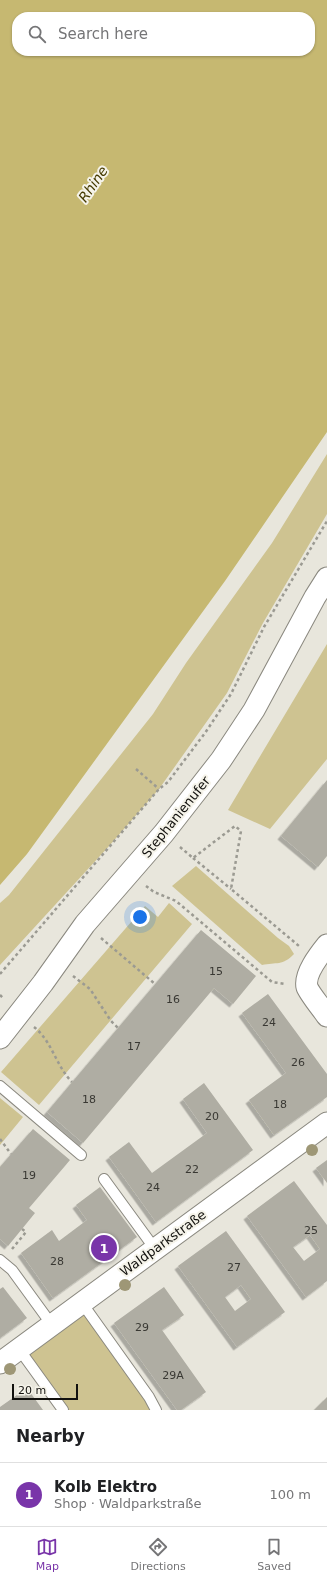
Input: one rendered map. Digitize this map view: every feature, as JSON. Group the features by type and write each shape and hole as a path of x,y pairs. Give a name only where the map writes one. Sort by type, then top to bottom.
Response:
{"street":[{"name":"Stephanienufer","path":"0,1038 44,983 86,924 164,833 221,760 254,710 315,597 327,578"},
{"path":"321,952 308,977 307,987 327,1016"},
{"name":"Waldparkstraße","path":"0,1363 327,1123"}],"lane":[{"path":"0,1086 81,1155"},
{"path":"104,1179 155,1249"},
{"path":"1,1261 12,1270 52,1325"},
{"path":"82,1303 149,1397 156,1410"},
{"path":"19,1349 63,1410"}],"path":[{"path":"0,974 159,789 168,782 205,733 231,694 264,627 327,521"},
{"path":"136,769 159,789"},
{"path":"193,858 235,826 241,831 231,889"},
{"path":"164,833 231,889 321,952"},
{"path":"130,873 154,892 176,901 272,982 307,987"},
{"path":"86,924 156,984"},
{"path":"57,963 90,989 111,1021 118,1028"},
{"path":"30,1022 41,1032 66,1076 72,1082"},
{"path":"0,1140 11,1154"},
{"path":"1,1261 26,1232 22,1229"}],"shaded area":[{"path":"327,454 327,514 263,623 227,693 159,789 0,965 0,903 9,895 153,714 186,663 272,543"},
{"path":"327,644 327,759 270,829 228,810"},
{"path":"196,866 289,946 294,954 283,962 262,965 172,886"},
{"path":"169,903 192,924 39,1105 1,1072 145,906 158,917"},
{"path":"0,1098 23,1117 0,1145"},
{"path":"82,1303 156,1410 63,1410 19,1349"}],"water":[{"name":"Rhine","path":"0,0 327,0 327,432 225,581 27,854 0,885"}],"building":[{"path":"327,780 327,856 318,867 281,836"},
{"path":"201,930 256,976 233,1004 214,988 83,1143 47,1112"},
{"path":"268,994 327,1074 327,1097 274,1135 249,1100 286,1073 242,1013"},
{"path":"204,1083 253,1150 156,1222 109,1157 129,1142 152,1173 207,1133 183,1099"},
{"path":"33,1129 70,1160 29,1208 35,1213 8,1246 0,1239 0,1167"},
{"path":"327,1160 327,1183 316,1168"},
{"path":"294,1181 327,1225 327,1281 306,1297 247,1216","holes":["310,1235 320,1249 304,1261 293,1247"]},
{"path":"100,1187 137,1237 53,1298 21,1253 52,1230 59,1241 87,1220 76,1205"},
{"path":"226,1231 285,1312 237,1347 178,1266","holes":["241,1285 251,1299 235,1311 225,1297"]},
{"path":"3,1287 27,1318 0,1338 0,1289"},
{"path":"164,1287 184,1315 162,1330 206,1392 181,1410 177,1410 114,1323"},
{"path":"27,1388 43,1410 0,1410 0,1407"},
{"path":"327,1397 327,1410 314,1410"}],"place":[{"name":"Kolb Elektro","path":"104,1248"}]}
